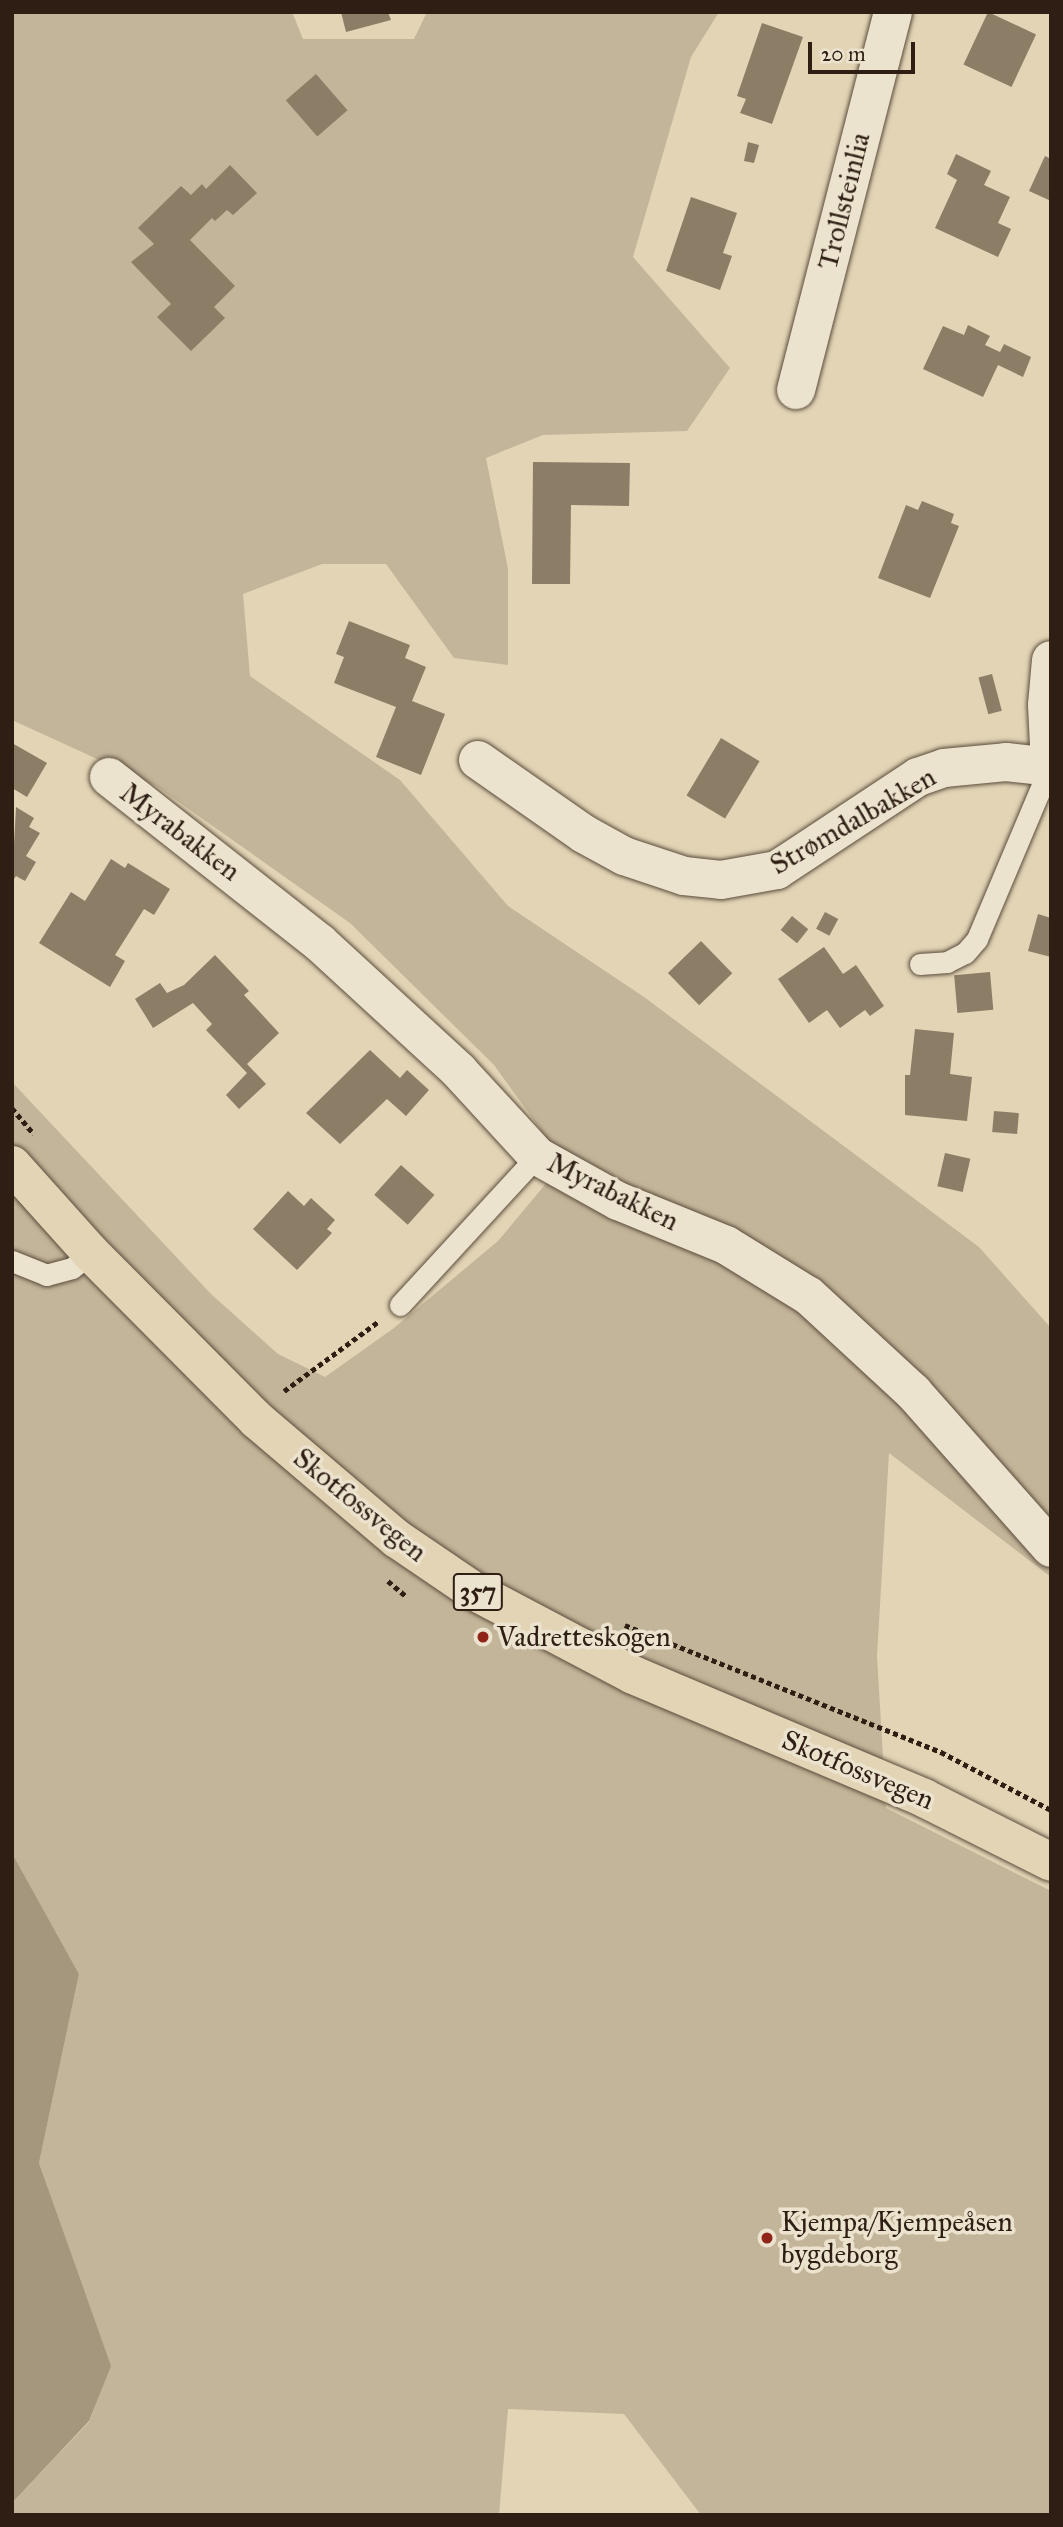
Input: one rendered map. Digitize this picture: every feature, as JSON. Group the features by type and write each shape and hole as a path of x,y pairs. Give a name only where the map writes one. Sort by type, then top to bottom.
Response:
{"main road":[{"name":"Skotfossvegen","path":"25,1151 90,1253 316,1472 397,1539 472,1590 633,1675 924,1798 1051,1862"}],"street":[{"name":"Trollsteinlia","path":"796,390 893,12"},
{"path":"1051,660 1047,705 1051,766"},
{"name":"Strømdalbakken","path":"478,760 583,834 624,856 684,876 721,880 777,870 918,777 944,768 1006,761 1051,766"},
{"name":"Myrabakken","path":"109,777 330,952 458,1070 537,1156 569,1177 726,1245 809,1296 913,1392 1051,1548"}],"lane":[{"path":"920,964 947,962 977,939 1051,766"},
{"path":"400,1305 537,1156"},
{"path":"12,1261 46,1275 72,1268 90,1253"}],"path":[{"path":"12,1108 25,1151"},
{"path":"284,1391 400,1305"},
{"path":"278,1385 294,1400"},
{"path":"620,1623 941,1752 1051,1810"}],"shaded area":[{"path":"12,12 292,12 303,39 414,39 427,12 719,12 691,57 633,257 730,368 687,431 543,435 486,458 508,569 508,665 454,658 386,564 322,564 243,594 250,676 400,780 508,906 644,997 979,1247 1051,1328 1051,1577 889,1453 877,1656 886,1808 1051,1891 1051,2515 701,2515 624,2414 508,2409 499,2515 12,2515 12,2503 89,2422 110,2366 39,2163 79,1974 12,1853 12,1082 211,1294 278,1354 325,1377 394,1328 498,1241 564,1162 494,1065 350,923 156,786 12,720"},
{"path":"12,1853 79,1974 39,2163 111,2366 89,2421 12,2503"}],"building":[{"path":"341,12 388,12 391,20 346,32"},
{"path":"988,12 1036,34 1012,87 963,65"},
{"path":"762,23 803,37 772,124 740,113 746,99 737,96"},
{"path":"316,74 347,110 317,136 286,100"},
{"path":"748,142 759,145 754,163 744,161"},
{"path":"956,154 991,171 984,185 1010,197 998,223 1011,229 998,257 935,228 957,180 947,174"},
{"path":"1045,156 1051,159 1051,201 1029,191"},
{"path":"230,165 257,193 233,215 227,210 215,221 212,218 190,240 235,286 214,307 225,318 191,351 157,317 171,304 131,262 154,244 138,228 181,186 191,195 202,184 206,189"},
{"path":"691,197 737,213 723,253 732,256 720,290 666,271"},
{"path":"968,325 990,336 985,345 1000,352 1004,344 1031,357 1023,377 998,365 983,397 923,369 943,326 964,335"},
{"path":"533,462 630,463 629,506 571,505 570,584 532,584"},
{"path":"922,501 954,514 951,523 959,526 930,598 878,578 906,505 918,510"},
{"path":"349,621 410,645 405,658 426,667 412,701 445,714 421,775 376,757 396,707 334,683 344,657 336,654"},
{"path":"992,674 1002,711 988,714 978,678"},
{"path":"721,738 760,761 725,819 686,795"},
{"path":"12,743 47,763 27,797 12,788"},
{"path":"16,807 34,818 29,827 40,833 26,856 36,862 25,881 16,876 12,882"},
{"path":"111,859 125,868 128,863 170,889 154,915 144,909 115,955 125,961 110,987 39,943 71,892 85,901"},
{"path":"825,912 838,919 829,936 816,929"},
{"path":"1038,914 1051,918 1051,957 1028,951"},
{"path":"792,916 808,929 797,943 781,930"},
{"path":"701,941 732,973 699,1005 668,973"},
{"path":"824,947 843,974 856,965 884,1006 870,1016 865,1010 840,1028 827,1010 809,1023 778,979"},
{"path":"215,955 249,991 244,995 279,1033 247,1064 266,1084 239,1109 226,1095 247,1073 206,1030 212,1024 193,1003 153,1028 135,999 160,983 167,993 184,985"},
{"path":"990,972 993,1010 957,1013 954,975"},
{"path":"915,1029 954,1033 950,1074 972,1077 967,1121 905,1115 905,1075 910,1075"},
{"path":"370,1050 400,1078 407,1070 429,1090 406,1116 387,1099 340,1144 306,1113"},
{"path":"994,1111 1019,1113 1017,1134 992,1132"},
{"path":"945,1153 970,1159 963,1192 937,1186"},
{"path":"401,1165 434,1195 408,1225 374,1195"},
{"path":"288,1191 304,1206 311,1198 335,1220 327,1229 332,1233 297,1270 253,1229"}],"place":[{"name":"Vadretteskogen","path":"483,1637"},
{"name":"Kjempa/Kjempeåsen bygdeborg","path":"767,2238"}]}
